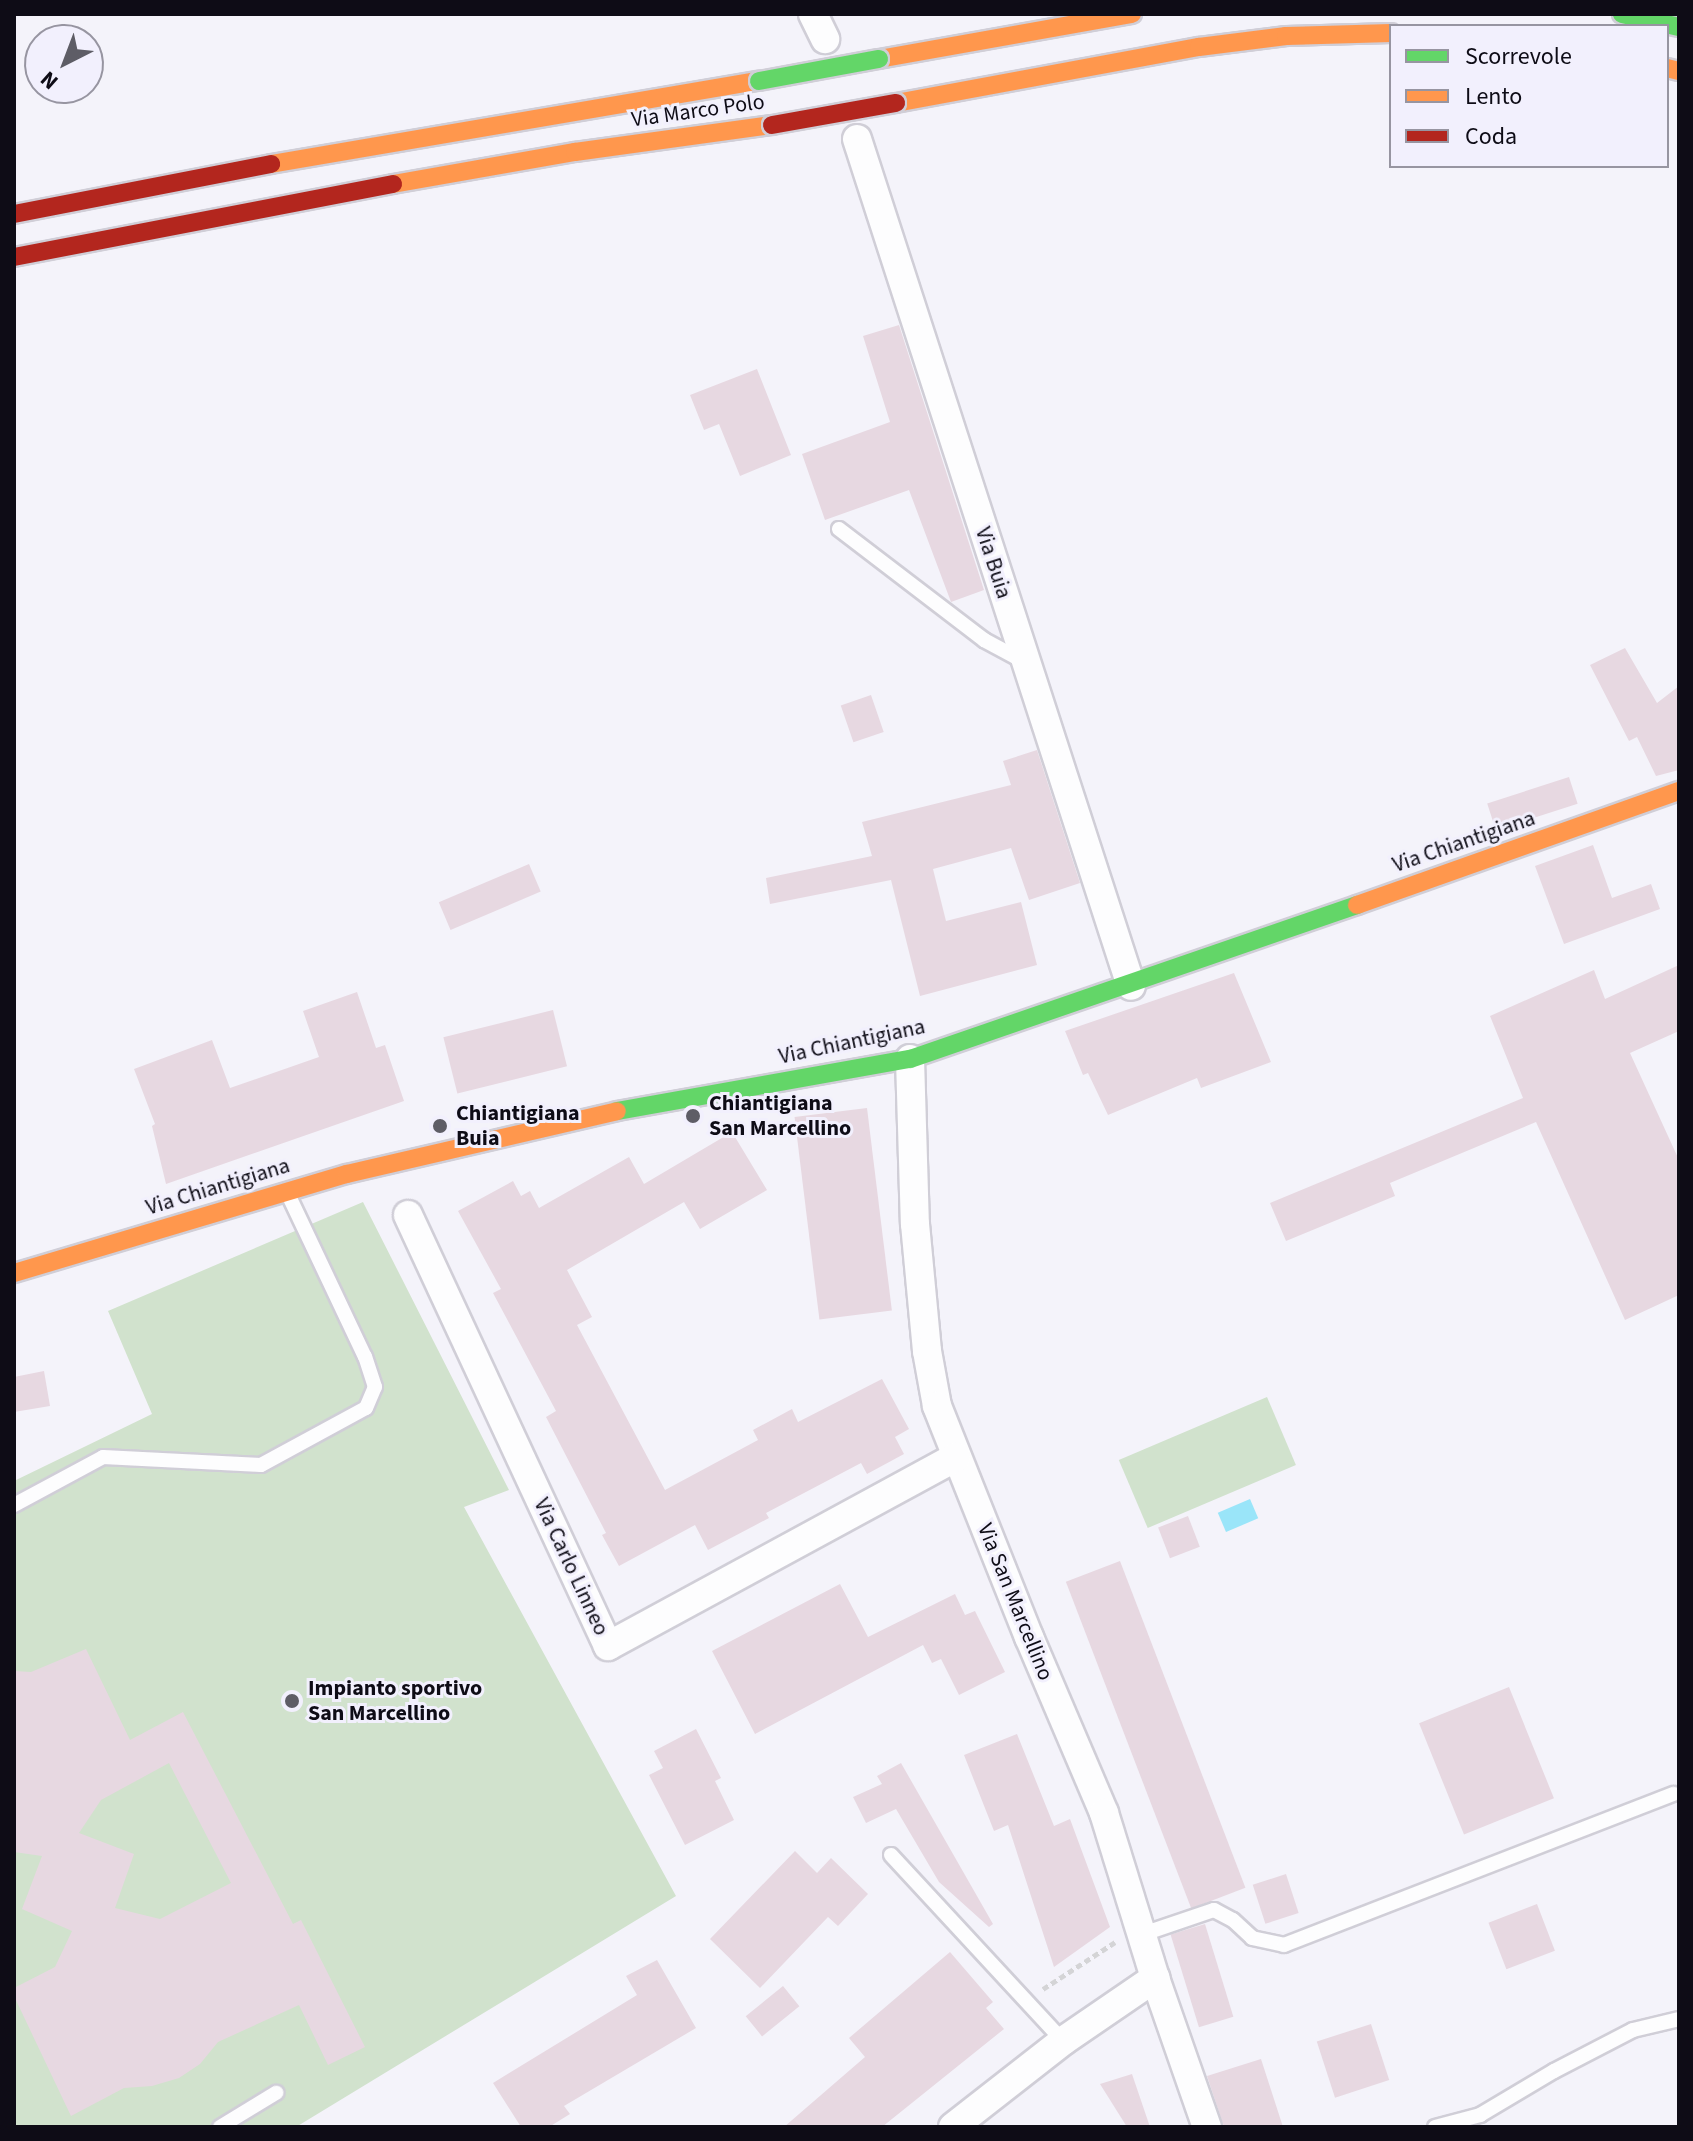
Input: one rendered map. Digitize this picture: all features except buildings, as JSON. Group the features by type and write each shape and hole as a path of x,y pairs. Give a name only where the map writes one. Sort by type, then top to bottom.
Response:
{"main road":[{"name":"Via Marco Polo","path":"14,214 390,141 759,81 1132,14"},
{"path":"1622,14 1666,24"},
{"name":"Via Marco Polo","path":"14,257 401,182 575,152 772,125 1199,47 1286,36 1389,33"},
{"name":"Via Chiantigiana","path":"14,1273 287,1191 584,1117 910,1059 1131,986 1679,791"}],"street":[{"name":"Via Buia","path":"857,139 1131,986"},
{"name":"Via San Marcellino","path":"910,1059 915,1224 927,1351 937,1406 1104,1813 1155,1978 1207,2127"},
{"name":"Via Carlo Linneo","path":"408,1215 608,1646 956,1457"},
{"path":"953,2127 1063,2041 1155,1978"}],"lane":[{"path":"839,529 984,640 1026,662"},
{"path":"14,1505 103,1457 261,1465 366,1408 375,1387 365,1357 287,1191"},
{"path":"1143,1934 1214,1910 1233,1920 1252,1938 1284,1945 1674,1794"},
{"path":"891,1855 1063,2041"},
{"path":"1435,2127 1480,2115 1554,2071 1633,2030 1679,2019"},
{"path":"220,2127 276,2093"}],"green space":[{"name":"Impianto sportivo San Marcellino","path":"363,1202 509,1490 464,1507 676,1896 296,2127 14,2127 14,1481 152,1414 108,1311"},
{"path":"1267,1397 1296,1465 1148,1528 1119,1460"}],"water":[{"path":"1250,1499 1258,1518 1226,1532 1218,1513"}],"traffic: fast":[{"path":"1622,14 1666,24"},
{"path":"1669,25 1679,27"},
{"path":"759,81 879,59"},
{"path":"617,1111 910,1059 1357,905"}],"traffic: slow":[{"path":"879,59 1132,14"},
{"path":"896,103 1199,47 1286,36 1389,33"},
{"path":"1669,68 1679,71"},
{"path":"271,164 759,81"},
{"path":"393,184 575,152 772,125"},
{"path":"1357,905 1679,791"},
{"path":"14,1273 347,1174 617,1111"}],"traffic: jam":[{"path":"772,125 896,103"},
{"path":"14,214 271,164"},
{"path":"14,257 393,184"}],"place":[{"name":"Chiantigiana San Marcellino","path":"693,1116"},
{"name":"Chiantigiana Buia","path":"440,1126"},
{"name":"Impianto sportivo San Marcellino","path":"292,1701"}]}
